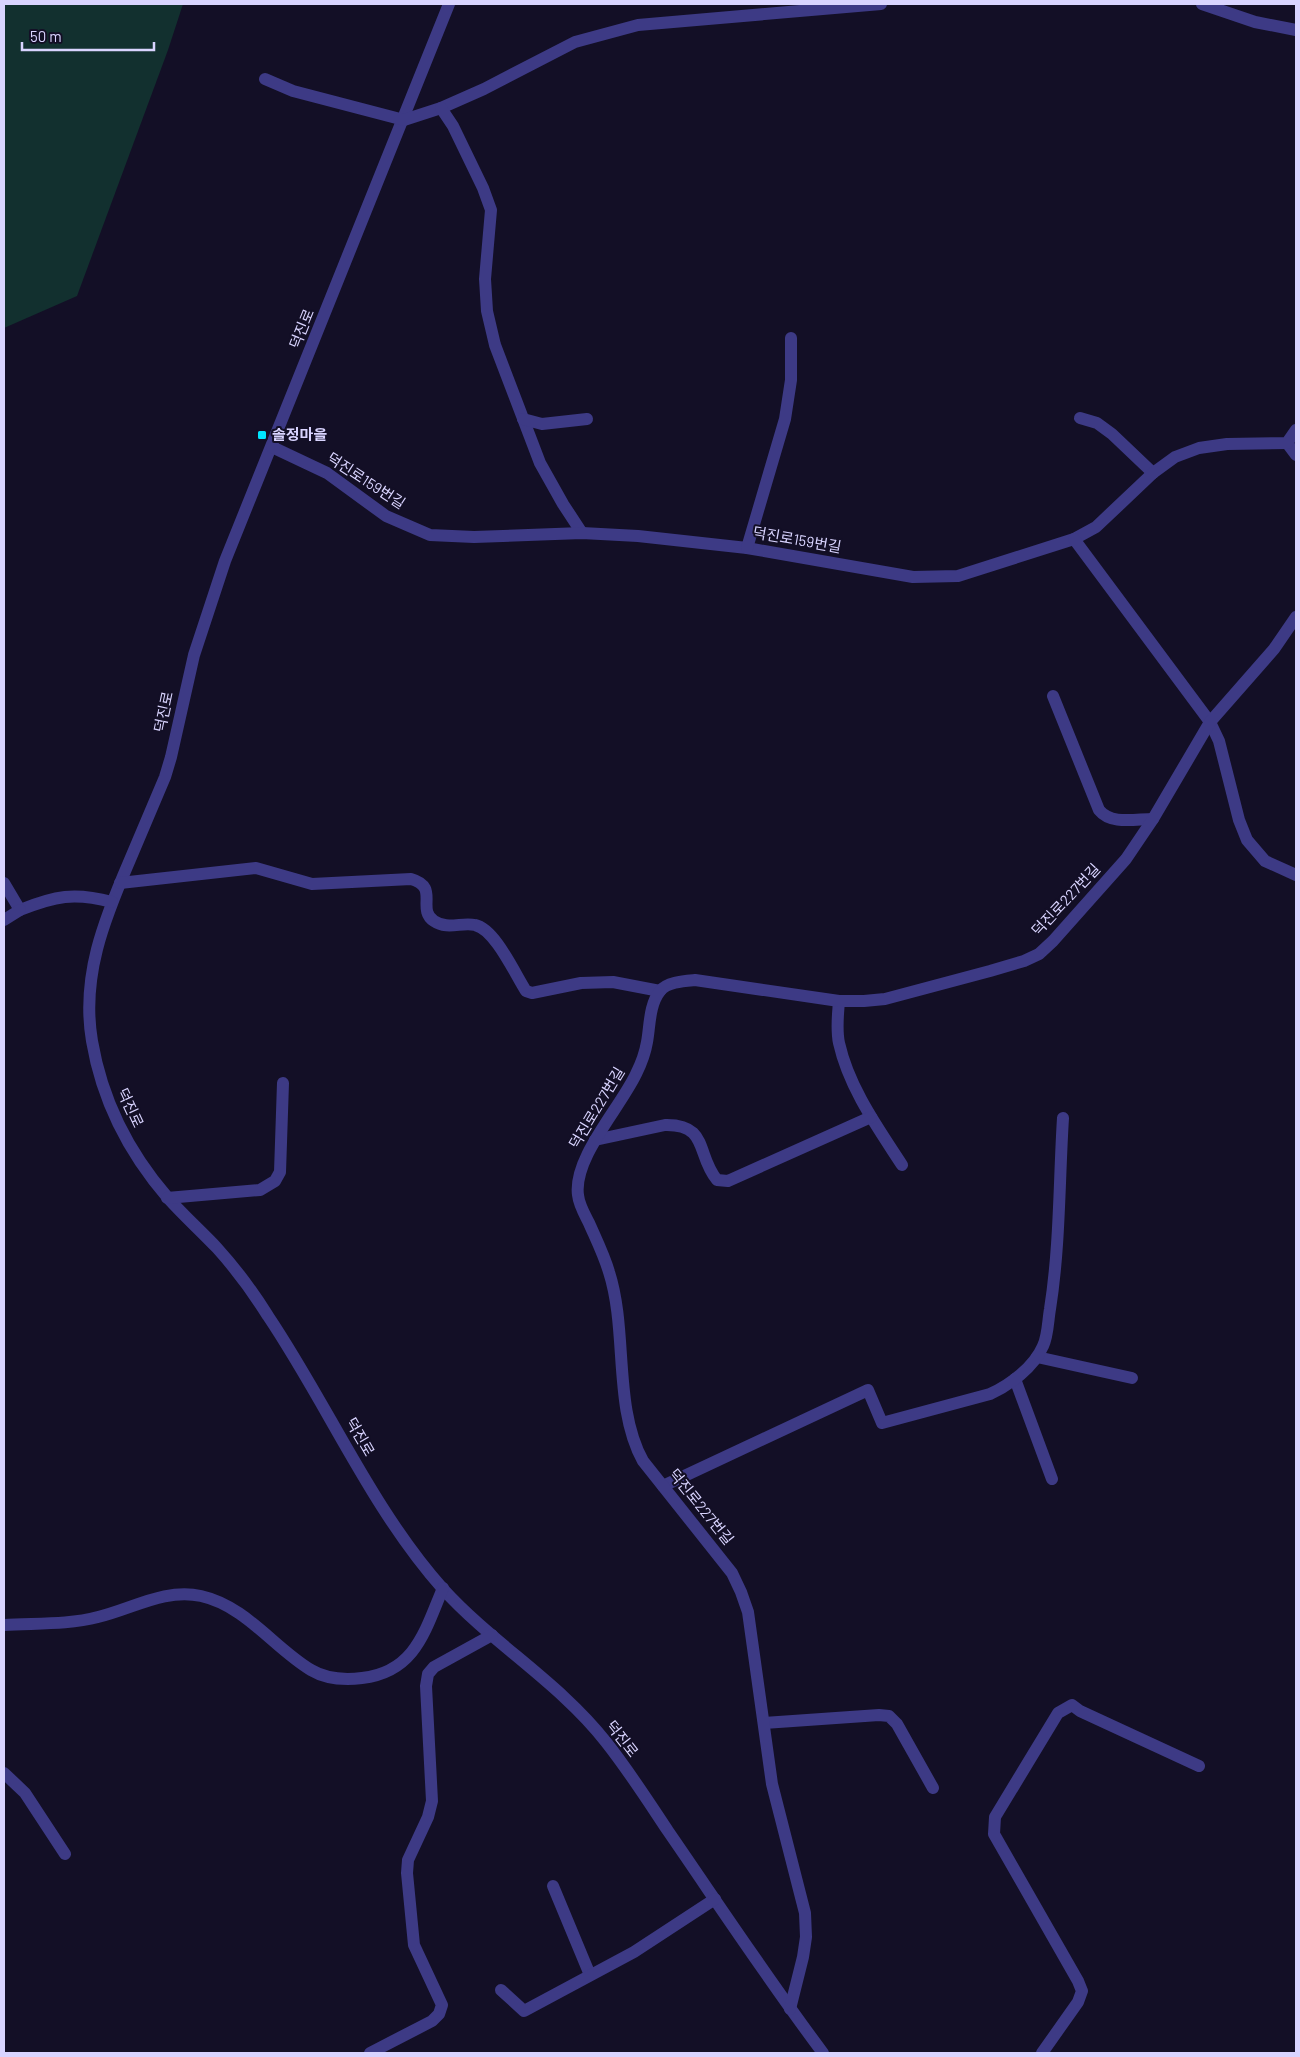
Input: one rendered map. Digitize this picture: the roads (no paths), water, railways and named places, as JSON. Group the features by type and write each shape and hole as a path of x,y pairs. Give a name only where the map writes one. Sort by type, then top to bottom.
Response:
{"street":[{"name":"덕진로","path":"449,4 404,120 225,561 194,655 165,777 102,929 90,981 88,1009 91,1037 102,1086 120,1130 147,1171 168,1198 236,1271 267,1314 408,1546 443,1588 492,1635 554,1689 604,1740 822,2053"},
{"path":"265,79 293,91 404,120 441,108 484,89 575,42 638,25 881,4"},
{"path":"1202,4 1255,22 1296,30"},
{"path":"441,108 453,126 483,188 491,210 485,279 487,311 495,345 540,463 582,534"},
{"path":"746,548 785,419 790,380 791,338"},
{"path":"1080,418 1097,423 1112,434 1153,473"},
{"path":"523,419 542,424 587,420"},
{"path":"1296,430 1287,443 1296,455"},
{"name":"덕진로159번길","path":"272,447 327,473 386,516 430,535 474,537 582,534 638,536 746,548 912,577 936,577 967,573 1074,539 1102,522 1153,473 1175,457 1199,448 1227,444 1287,443"},
{"path":"1074,539 1210,722 1219,741 1239,820 1247,840 1266,861 1296,875"},
{"name":"덕진로227번길","path":"790,2009 803,1957 806,1937 805,1913 778,1810 752,1633 741,1592 732,1573 719,1554 643,1461 631,1433 620,1333 610,1274 578,1195 580,1170 595,1140 627,1092 643,1058 650,1018 660,991 667,986 681,981 695,980 839,1001 884,999 1024,961 1039,954 1053,941 1126,859 1153,819 1210,722 1274,649 1296,617"},
{"path":"1053,696 1098,810 1104,816 1111,819 1153,819"},
{"path":"120,883 256,868 312,884 411,879 420,882 426,890 427,913 434,921 445,926 475,924 484,928 493,937 526,991 532,993 581,984 613,982 660,991"},
{"path":"4,883 20,910"},
{"path":"4,920 20,910 43,901 65,896 91,897 112,902"},
{"path":"839,1001 839,1042 844,1061 871,1117 902,1165"},
{"path":"168,1198 260,1190 275,1180 280,1172 284,1083"},
{"path":"595,1140 665,1126 677,1125 687,1128 695,1134 712,1174 717,1180 728,1181 871,1117"},
{"path":"663,1486 868,1390 882,1423 990,1394 1003,1388 1015,1379 1037,1357 1044,1345 1055,1279 1062,1118"},
{"path":"1037,1357 1132,1378"},
{"path":"1015,1379 1052,1479"},
{"path":"4,1625 84,1620 165,1596 183,1594 202,1596 234,1611 253,1623 311,1671 339,1679 354,1679 383,1674 406,1660 424,1633 443,1588"},
{"path":"370,2053 432,2021 439,2014 442,2005 414,1945 408,1873 408,1860 428,1817 432,1801 426,1686 428,1674 434,1667 492,1635"},
{"path":"1042,2053 1078,2002 1082,1991 994,1834 995,1817 1058,1713 1072,1705 1080,1711 1199,1766"},
{"path":"764,1723 879,1715 889,1716 897,1724 933,1788"},
{"path":"4,1772 25,1793 65,1854"},
{"path":"553,1886 590,1975"},
{"path":"501,1990 524,2012 634,1952 715,1899"}],"place":[{"name":"솔정마을","path":"262,435"}]}
